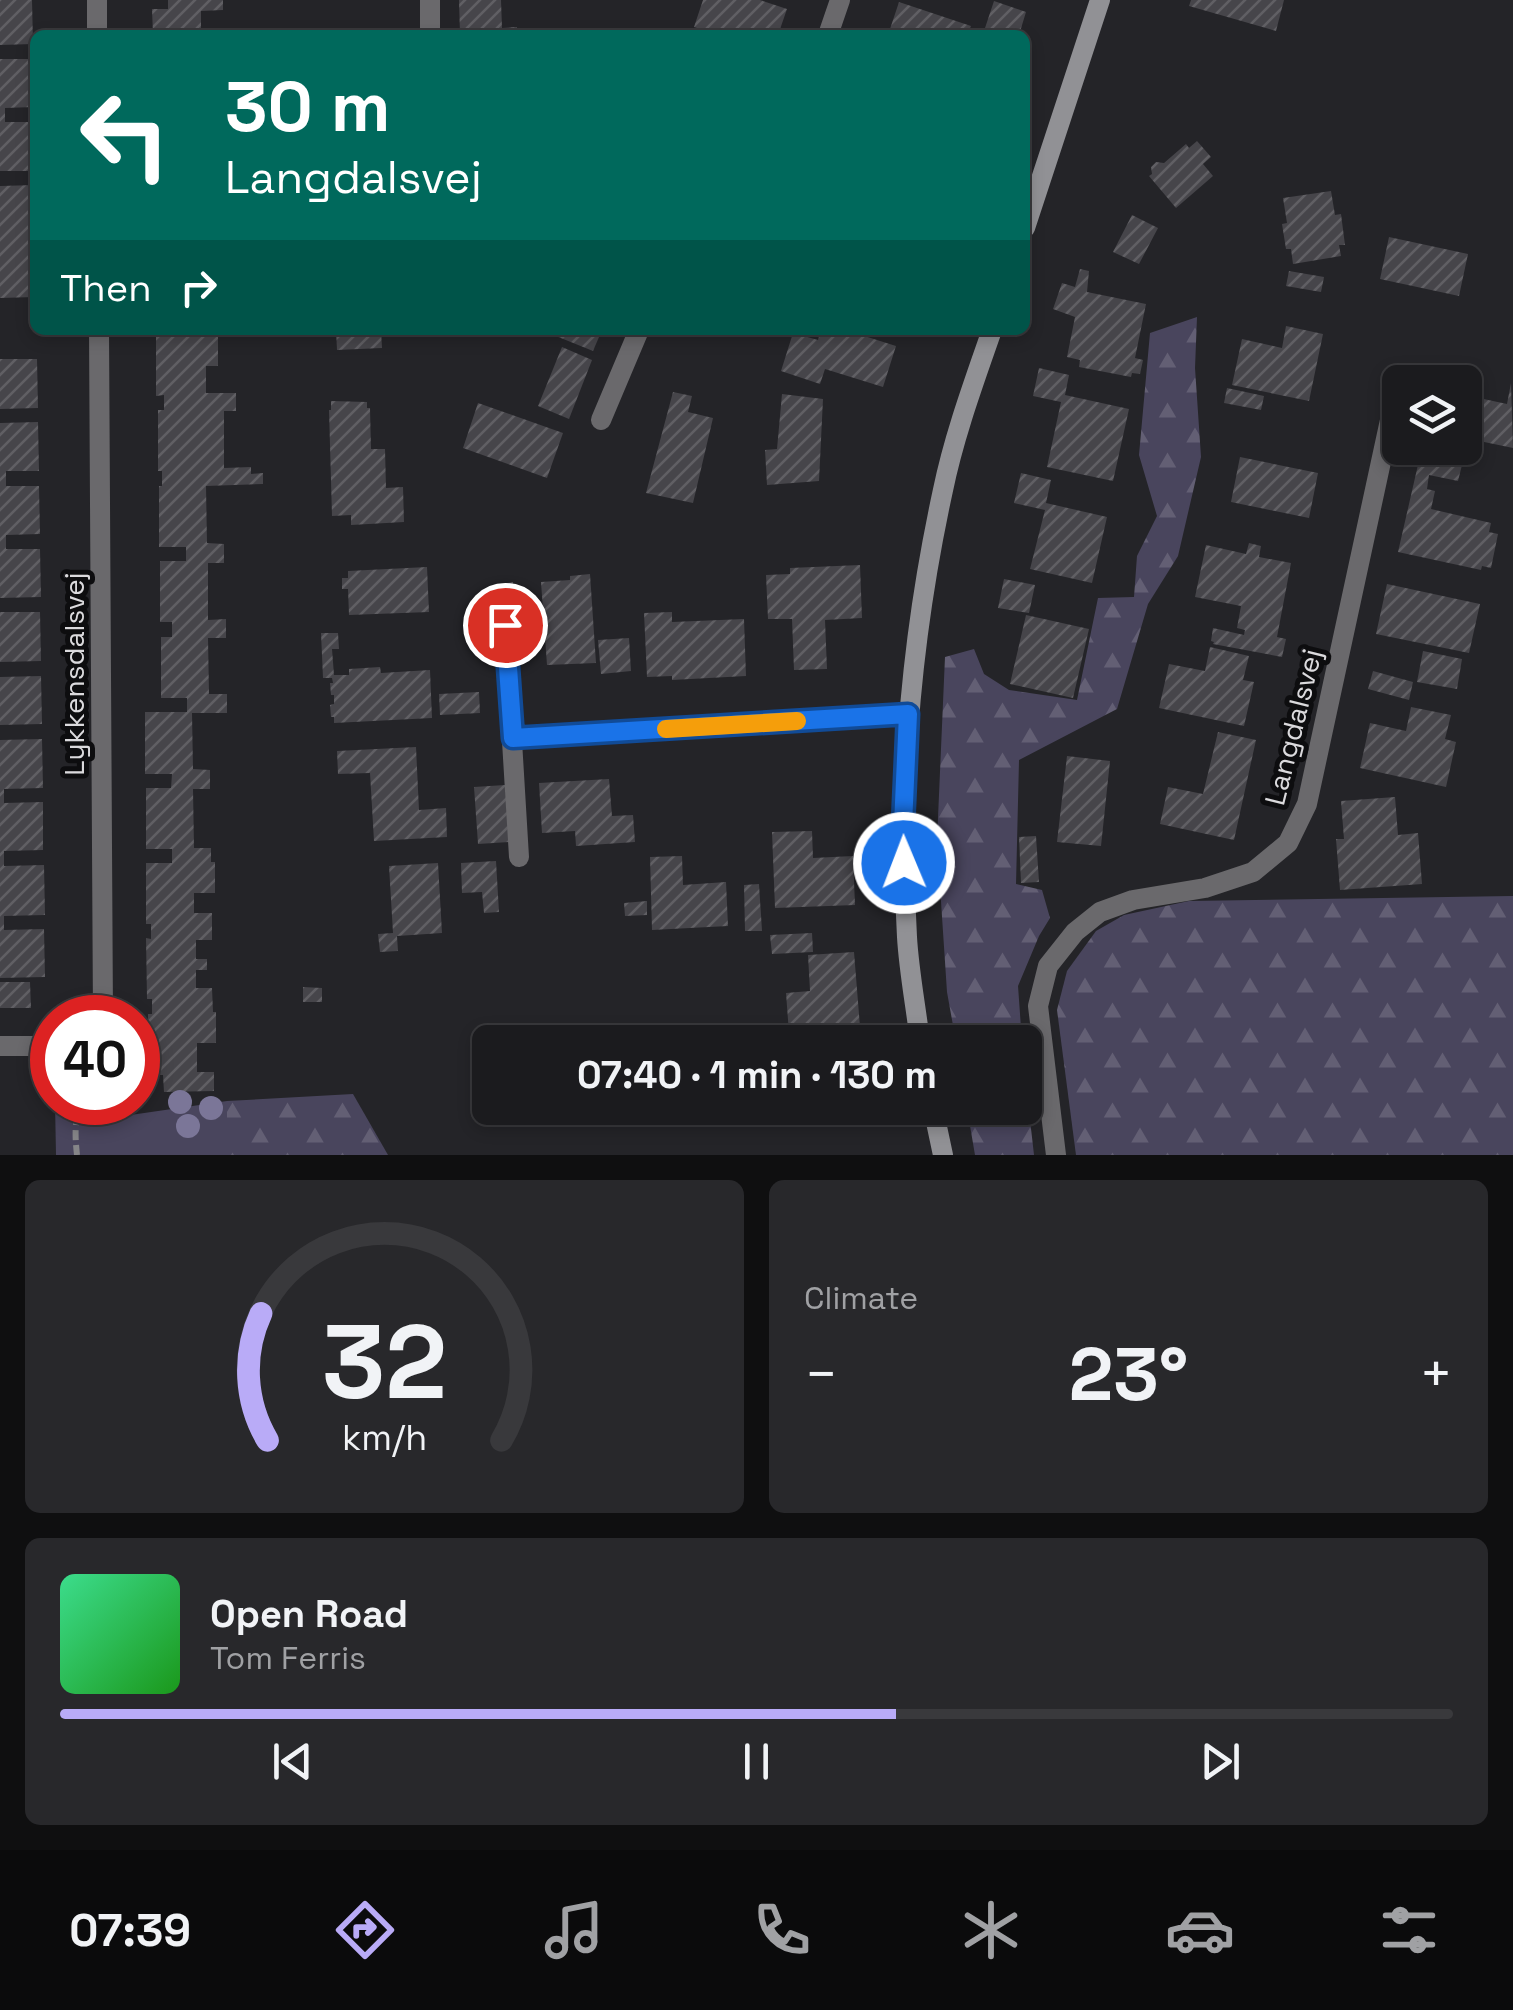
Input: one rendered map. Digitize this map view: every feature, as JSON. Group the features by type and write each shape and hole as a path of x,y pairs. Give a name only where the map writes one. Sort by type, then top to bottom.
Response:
{"street":[{"path":"97,0 97,30"},
{"path":"430,0 430,30"},
{"path":"830,30 840,0"},
{"path":"1030,213 1100,0"},
{"name":"Lykkensdalsvej","path":"100,335 103,995"},
{"path":"601,420 636,335"},
{"path":"918,1025 907,940 903,825 908,714 921,603 943,486 990,335"},
{"name":"Langdalsvej","path":"1056,1155 1038,1006 1048,966 1074,932 1100,912 1133,900 1205,888 1254,872 1288,843 1307,804 1382,457"},
{"path":"505,625 519,857"},
{"path":"513,738 908,714"},
{"path":"0,1046 30,1046"},
{"path":"936,1125 942,1155"}],"path":[{"path":"76,1125 78,1155"}],"green space":[{"path":"1197,317 1195,368 1201,457 1178,556 1148,604 1117,709 1019,760 1016,884 1042,890 1050,918 1018,986 1021,1025 953,1025 947,992 937,841 945,657 974,649 984,674 1009,690 1077,700 1098,598 1134,597 1137,556 1157,516 1139,455 1150,333"},
{"path":"1513,896 1513,1155 1076,1155 1057,1010 1067,971 1096,931 1124,915 1189,901"},
{"path":"353,1094 388,1155 227,1155 227,1101"},
{"path":"227,1101 227,1155 56,1155 55,1125 160,1125 160,1111"},
{"path":"970,1125 1031,1125 1034,1155 975,1155"}],"building":[{"path":"0,0 32,0 30,44 0,45"},
{"path":"168,0 223,0 223,10 201,11 201,28 216,30 153,30 152,9 168,9"},
{"path":"459,0 501,0 502,28 517,27 517,30 460,30"},
{"path":"703,0 760,0 787,9 780,30 694,27"},
{"path":"1191,0 1284,0 1276,31 1189,6"},
{"path":"994,1 1026,12 1021,30 985,28"},
{"path":"899,2 971,26 969,30 890,30"},
{"path":"0,59 30,59 30,107 5,108 5,122 30,122 30,171 0,171"},
{"path":"1197,141 1211,157 1203,164 1213,176 1176,208 1149,176 1151,167"},
{"path":"30,185 30,297 0,298 0,186"},
{"path":"1331,191 1335,215 1341,214 1345,245 1339,245 1341,256 1293,264 1282,224 1287,223 1283,198"},
{"path":"1132,215 1158,228 1139,264 1113,252"},
{"path":"1389,237 1468,254 1459,296 1380,279"},
{"path":"1080,269 1089,271 1087,292 1146,304 1135,358 1143,360 1140,374 1132,373 1131,377 1079,367 1080,360 1067,357 1075,317 1053,309 1062,283 1075,287"},
{"path":"1289,271 1324,277 1321,292 1286,286"},
{"path":"1286,326 1323,334 1309,401 1232,385 1242,339 1282,348"},
{"path":"156,335 218,336 218,366 206,366 206,393 236,393 236,411 224,411 224,468 251,467 251,474 263,473 263,484 206,486 207,543 224,544 224,563 208,563 208,620 226,619 226,638 208,638 209,694 227,694 227,713 192,713 193,769 210,770 210,789 193,789 194,848 211,848 211,862 215,862 215,893 194,893 194,913 212,913 212,940 196,940 196,959 207,959 207,970 196,970 196,988 212,988 216,1012 216,1043 197,1043 197,1072 214,1072 214,1091 164,1092 160,1075 160,995 147,995 146,938 151,939 151,924 146,924 146,863 172,863 172,849 146,849 146,788 171,788 172,774 145,774 145,712 187,712 187,698 161,698 161,637 172,637 172,622 160,622 160,561 186,561 186,547 159,547 162,471 158,471 158,410 164,410 164,395 156,396"},
{"path":"336,335 381,335 382,348 337,350"},
{"path":"553,335 600,335 593,351"},
{"path":"792,335 818,340 820,335 861,335 896,346 883,387 825,369 820,384 781,371"},
{"path":"562,347 592,360 569,419 538,406"},
{"path":"0,359 37,359 38,408 0,409"},
{"path":"1039,368 1069,375 1065,395 1129,409 1113,481 1047,467 1061,402 1033,396"},
{"path":"1511,383 1513,448 1482,442 1482,399 1507,404"},
{"path":"1227,388 1264,396 1261,410 1224,403"},
{"path":"673,392 692,396 688,412 713,418 693,503 646,493"},
{"path":"782,394 823,399 819,481 767,485 765,450 777,449"},
{"path":"331,401 367,402 371,449 385,449 386,488 403,487 404,522 351,525 351,515 332,516"},
{"path":"478,403 563,433 547,478 463,448"},
{"path":"38,422 39,471 6,471 6,486 39,486 40,534 6,535 6,549 40,549 41,597 0,598 0,423"},
{"path":"1240,457 1318,473 1309,518 1231,502"},
{"path":"1418,465 1462,465 1458,481 1429,475 1427,489 1435,491 1431,509 1491,523 1489,532 1498,534 1491,568 1482,566 1481,570 1398,552"},
{"path":"1021,473 1051,480 1046,503 1107,517 1092,583 1030,569 1045,510 1014,503"},
{"path":"1249,543 1261,546 1259,557 1291,563 1277,637 1286,639 1282,657 1213,644 1213,628 1244,635 1245,630 1237,628 1241,606 1195,597 1206,545 1246,554"},
{"path":"860,565 862,618 825,620 827,669 794,670 792,619 768,619 766,575 790,574 790,568"},
{"path":"427,567 429,612 349,615 348,589 342,589 342,578 348,578 348,571"},
{"path":"590,574 596,663 547,665 541,582"},
{"path":"1004,579 1035,585 1029,613 998,608"},
{"path":"513,582 515,606 497,608 493,585"},
{"path":"1387,584 1480,604 1469,653 1376,634"},
{"path":"0,612 40,612 41,661 0,662"},
{"path":"672,612 672,622 744,619 746,676 672,680 672,676 647,677 644,613"},
{"path":"1026,615 1089,629 1073,698 1010,684"},
{"path":"321,633 338,633 339,649 332,649 334,675 349,675 349,669 380,667 381,673 430,670 432,718 334,723 330,705 334,704 333,683 332,678 323,678"},
{"path":"629,638 631,671 601,674 598,640"},
{"path":"1210,647 1249,656 1243,680 1254,682 1244,726 1159,708 1169,664 1205,671"},
{"path":"1423,651 1462,659 1457,689 1417,682"},
{"path":"1373,671 1413,682 1409,700 1368,689"},
{"path":"41,676 42,724 0,725 0,677"},
{"path":"479,692 480,713 440,715 439,694"},
{"path":"1411,707 1451,715 1445,739 1456,742 1446,787 1360,768 1370,723 1406,731"},
{"path":"1218,732 1256,740 1234,840 1160,824 1168,787 1203,794"},
{"path":"42,739 43,788 4,789 4,803 43,802 43,850 4,851 4,866 44,865 45,915 4,916 4,930 44,929 45,977 0,978 0,740"},
{"path":"416,747 419,810 446,808 447,837 374,841 370,773 338,774 337,751"},
{"path":"1067,756 1110,761 1101,846 1057,842"},
{"path":"609,779 612,816 633,815 635,842 576,846 575,831 542,833 539,783"},
{"path":"505,785 509,842 478,844 474,787"},
{"path":"1395,797 1398,835 1418,833 1422,884 1340,890 1336,839 1344,839 1341,801"},
{"path":"812,831 813,858 853,856 855,905 775,908 772,832"},
{"path":"1036,836 1039,882 1021,883 1019,837"},
{"path":"682,856 683,885 726,882 728,926 652,930 650,857"},
{"path":"496,861 499,912 484,913 482,892 462,893 461,863"},
{"path":"438,863 442,933 397,936 398,951 380,952 378,934 393,933 389,866"},
{"path":"759,884 762,931 745,931 744,885"},
{"path":"647,901 647,915 625,916 624,903"},
{"path":"812,933 813,952 772,954 770,935"},
{"path":"854,952 860,1025 788,1025 786,993 810,991 808,955"},
{"path":"0,982 30,982 30,1008 0,1008"},
{"path":"303,987 322,988 322,1002 303,1002"}],"slow traffic":[{"path":"666,729 797,721"}],"route":[{"path":"505,625 513,738 908,714 904,863"}]}
